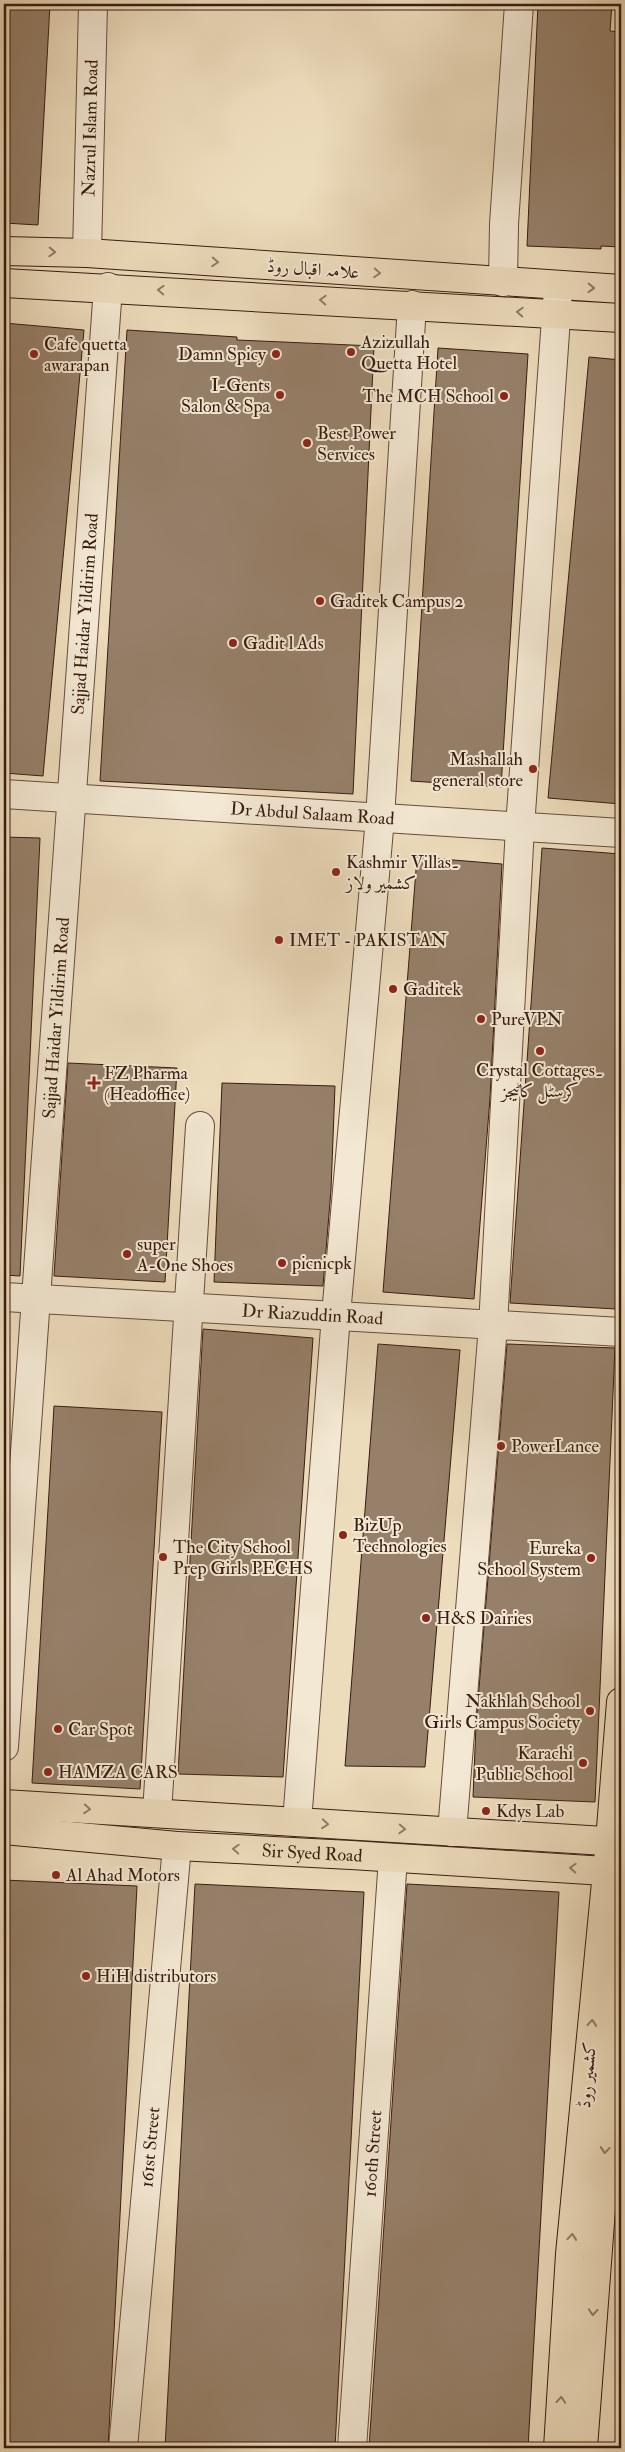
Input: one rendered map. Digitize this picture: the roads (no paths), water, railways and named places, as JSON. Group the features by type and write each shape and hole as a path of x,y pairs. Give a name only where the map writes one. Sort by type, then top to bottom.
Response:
{"main road":[{"name":"علامہ اقبال روڈ","path":"4,251 87,253 558,287 621,289"},
{"name":"علامہ اقبال روڈ","path":"4,283 108,287 621,318"},
{"name":"کشمیر روڈ","path":"558,2448 570,2254 614,1871 621,1702"},
{"name":"Sir Syed Road","path":"4,1804 53,1820 177,1846 351,1854 614,1871"},
{"name":"Sir Syed Road","path":"4,1830 53,1820 157,1813 353,1827 616,1842"},
{"path":"351,1854 353,1827"},
{"name":"کشمیر روڈ","path":"583,2448 621,1944"}],"street":[{"name":"Nazrul Islam Road","path":"87,253 93,4"},
{"path":"503,282 504,224 519,4"},
{"name":"Sajjad Haidar Yildirim Road","path":"4,1747 108,287"},
{"path":"452,1832 493,1326 520,827 558,287"},
{"path":"297,1822 336,1315 380,818 412,306"},
{"name":"Dr Abdul Salaam Road","path":"4,794 621,834"},
{"path":"157,1813 200,1126"},
{"name":"Dr Riazuddin Road","path":"4,1297 621,1332"},
{"name":"161st Street","path":"123,2448 177,1846"},
{"name":"160th Street","path":"352,2448 393,1858"}],"place":[{"name":"Azizullah Quetta Hotel","path":"351,352"},
{"name":"Cafe quetta awarapan","path":"34,354"},
{"name":"Damn Spicy","path":"276,354"},
{"name":"I-Gents Salon & Spa","path":"280,395"},
{"name":"The MCH School","path":"504,396"},
{"name":"Best Power Services","path":"307,443"},
{"name":"Gaditek Campus 2","path":"320,601"},
{"name":"Gadit l Ads","path":"233,643"},
{"name":"Mashallah general store","path":"533,769"},
{"name":"Kashmir Villas۔ کشمیر ولاز","path":"336,872"},
{"name":"IMET - PAKISTAN","path":"279,940"},
{"name":"Gaditek","path":"393,989"},
{"name":"PureVPN","path":"481,1019"},
{"name":"Crystal Cottages۔ کرسٹل کاٹیجز","path":"540,1051"},
{"name":"FZ Pharma (Headoffice)","path":"94,1083"},
{"name":"super A-One Shoes","path":"127,1254"},
{"name":"picnicpk","path":"282,1263"},
{"name":"PowerLance","path":"501,1446"},
{"name":"BizUp Technologies","path":"343,1535"},
{"name":"The City School Prep Girls PECHS","path":"163,1557"},
{"name":"Eureka School System","path":"591,1558"},
{"name":"H&S Dairies","path":"426,1618"},
{"name":"Nakhlah School Girls Campus Society","path":"590,1711"},
{"name":"Car Spot","path":"58,1729"},
{"name":"Karachi Public School","path":"583,1763"},
{"name":"HAMZA CARS","path":"48,1772"},
{"name":"Kdys Lab","path":"486,1811"},
{"name":"Al Ahad Motors","path":"56,1875"},
{"name":"HiH distributors","path":"86,1976"}]}
